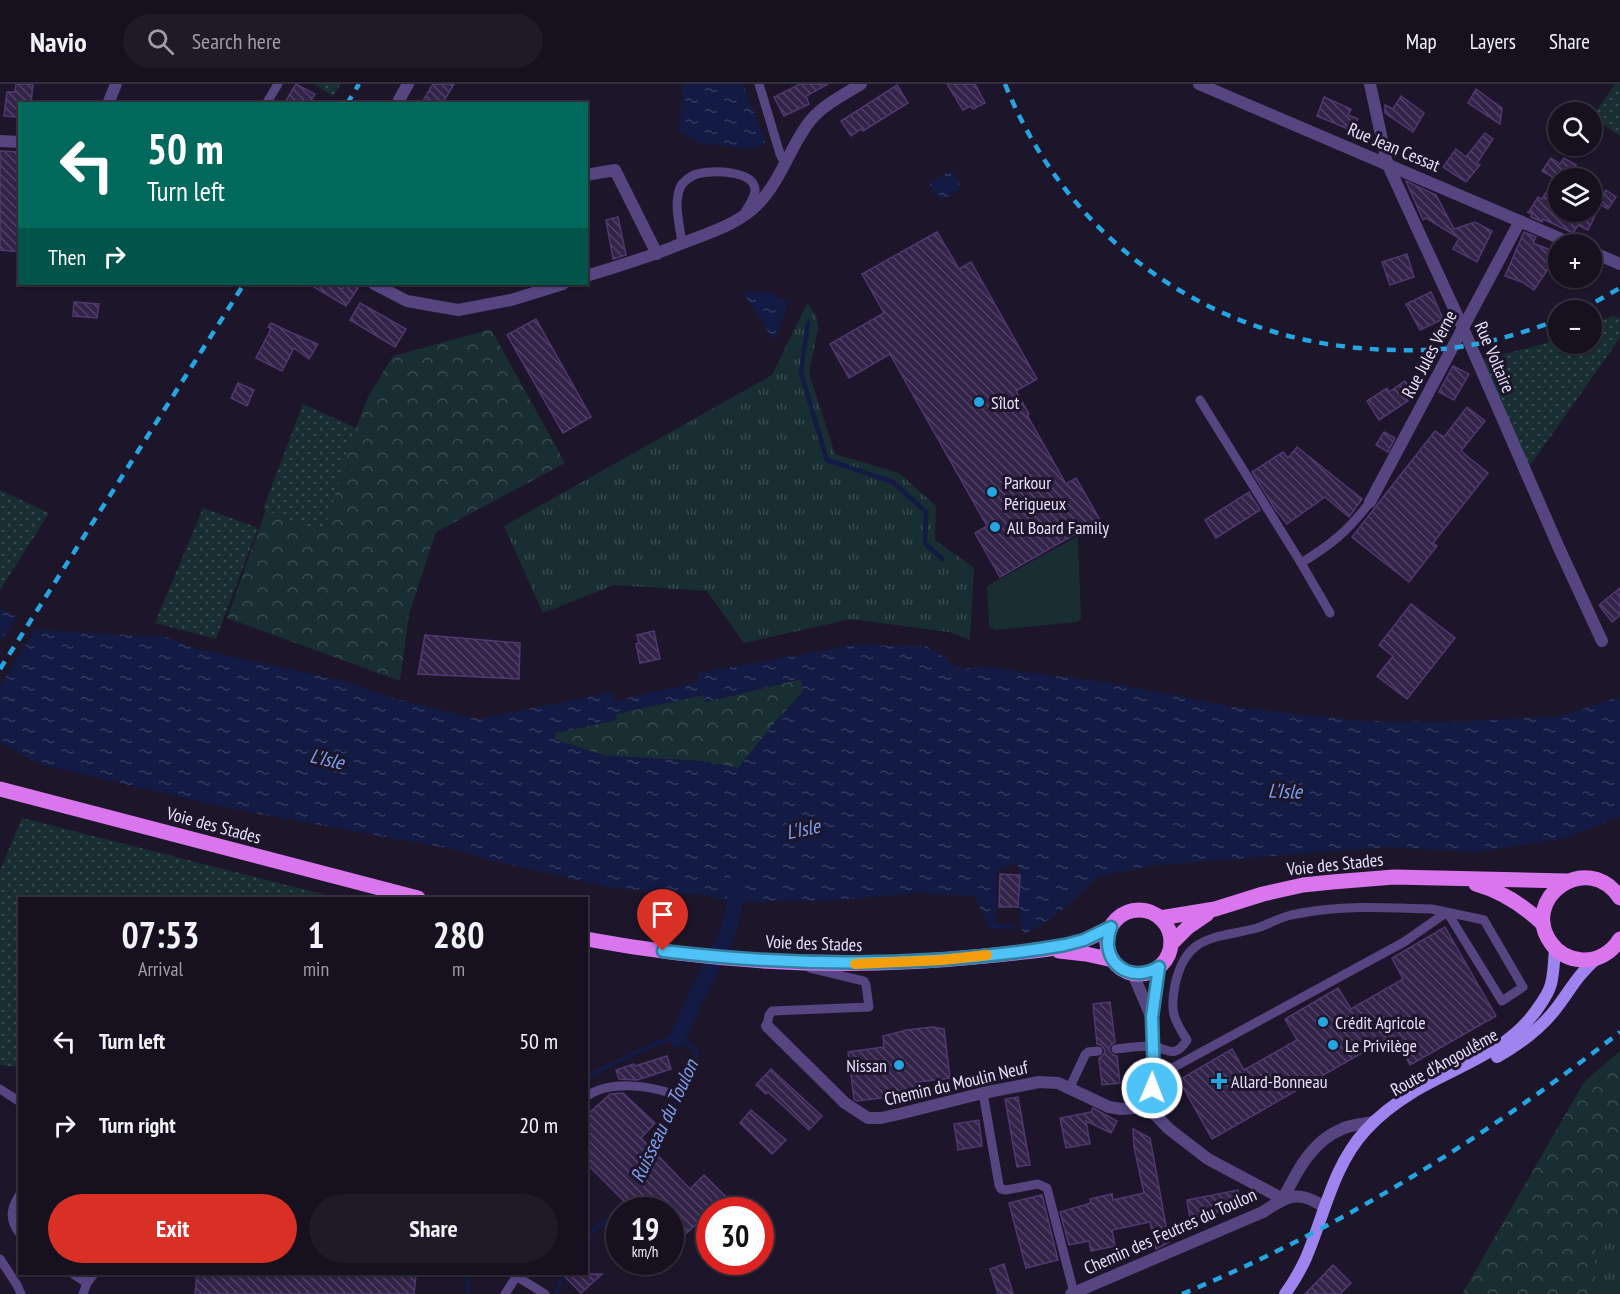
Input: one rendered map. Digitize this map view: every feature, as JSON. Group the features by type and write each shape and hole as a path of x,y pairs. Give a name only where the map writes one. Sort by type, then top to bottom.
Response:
{"main road":[{"name":"Voie des Stades","path":"0,789 414,897"},
{"name":"Voie des Stades","path":"1160,918 1215,909 1263,894 1313,884 1394,877 1567,881 1588,878 1614,886"},
{"name":"Voie des Stades","path":"1461,880 1480,885 1515,901 1543,924"},
{"path":"1567,881 1556,888 1548,899 1544,911 1545,933 1555,948 1563,955 1574,959 1596,958 1608,953 1620,939"},
{"path":"1614,886 1620,898"},
{"name":"Voie des Stades","path":"1171,944 1188,927 1215,909"},
{"path":"1133,911 1143,911 1160,918 1166,926 1171,944 1165,961 1159,967 1143,974 1133,974 1118,966 1107,944 1111,927 1117,920 1133,911"},
{"name":"Voie des Stades","path":"588,939 699,956 782,962 862,964 942,960 1041,950 1084,940 1111,927"},
{"name":"Route d'Angoulême","path":"1339,1173 1352,1147 1374,1122 1416,1091 1500,1046 1529,1021 1551,986 1555,948"},
{"name":"Voie des Stades","path":"1041,950 1086,954 1113,960"},
{"name":"Route d'Angoulême","path":"1339,1173 1354,1149 1394,1111 1418,1096 1505,1053 1526,1039 1550,1016 1576,977 1596,958"},
{"path":"1285,1294 1305,1261 1323,1207 1339,1173"}],"street":[{"path":"109,102 116,84"},
{"path":"399,102 408,84"},
{"path":"588,275 657,255 743,216 758,205 768,191 807,124 822,109 861,84"},
{"name":"Rue Jean Cessat","path":"1199,84 1550,234"},
{"name":"Rue Voltaire","path":"1370,84 1387,163 1602,641"},
{"path":"0,141 18,142"},
{"path":"588,176 615,170 657,255"},
{"name":"Rue Jules Verne","path":"1370,502 1520,221"},
{"path":"1602,256 1620,264"},
{"path":"376,285 407,302 458,310 511,300 561,285"},
{"path":"1159,967 1152,1017 1154,1078 1148,1107 1169,1129 1208,1159 1283,1199 1305,1197 1313,1199 1323,1207"},
{"path":"1133,974 1152,1017"},
{"name":"Chemin du Moulin Neuf","path":"767,1026 845,1103 868,1118 881,1118 1039,1082 1058,1083 1071,1087 1109,1107 1121,1109 1148,1107"},
{"path":"1283,1199 1300,1166 1323,1139 1343,1128 1374,1122"},
{"name":"Chemin des Feutres du Toulon","path":"1072,1293 1263,1212 1283,1199"}],"lane":[{"path":"267,102 278,84"},
{"path":"759,84 784,162"},
{"path":"682,243 677,201 682,184 696,174 740,174 750,179 755,190 743,216"},
{"path":"1200,400 1330,613"},
{"path":"1301,563 1333,543 1357,520 1370,502"},
{"path":"1198,1053 1175,1022 1172,1013 1178,970 1185,956 1196,946 1218,935 1259,927 1293,914 1337,908 1432,909 1447,912 1484,920 1523,987 1502,1001 1447,912"},
{"path":"1154,1078 1404,942 1447,912"},
{"path":"767,1026 772,1011 869,1007 866,985 860,979 782,962"},
{"path":"1116,1049 1153,1045 1171,1052 1180,1049 1187,1040"},
{"path":"1071,1087 1085,1055 1088,1052 1098,1051"},
{"path":"588,1096 594,1091 614,1086 643,1088 675,1095"},
{"path":"0,1089 18,1101"},
{"path":"983,1093 999,1185 1001,1189 1006,1190 1038,1184 1047,1188 1072,1293"},
{"path":"18,1197 12,1206 12,1224 18,1232"},
{"path":"0,1259 21,1294"},
{"path":"75,1275 87,1283"},
{"path":"83,1294 93,1275"},
{"path":"505,1294 517,1275 544,1294"}],"green space":[{"path":"314,84 341,84 333,96"},
{"path":"1615,84 1620,84 1620,136 1602,124 1602,103"},
{"path":"807,303 816,315 818,328 809,373 835,454 899,473 936,506 935,540 974,568 970,640 949,632 851,619 744,643 707,591 614,585 543,613 504,526 772,375"},
{"path":"1613,316 1620,318 1620,338 1529,467 1482,360 1548,342 1548,354 1602,354 1602,320"},
{"path":"491,329 565,463 436,532 409,614 400,681 227,618 268,504 323,513 368,397 393,356"},
{"path":"303,404 356,428 323,533 263,509"},
{"path":"0,490 49,513 0,590"},
{"path":"203,508 258,528 216,639 155,623"},
{"path":"1078,536 1081,618 1078,622 996,630 989,627 987,586"},
{"path":"801,679 803,692 775,722 739,768 702,761 607,756 555,740 554,733 616,720 616,714 704,695 706,702"},
{"path":"22,818 334,897 18,897 18,1067 0,1065 0,870"},
{"path":"1620,1051 1620,1208 1594,1253 1597,1294 1462,1294 1584,1082"},
{"path":"1620,1208 1620,1294 1597,1294 1594,1253"}],"water":[{"path":"683,84 743,84 766,144 748,149 695,142 679,131"},
{"path":"952,170 962,188 940,201 929,183"},
{"path":"743,292 768,292 788,302 774,341"},
{"name":"L'Isle","path":"0,608 41,630 167,637 198,649 344,681 392,698 478,719 612,692 614,701 698,682 697,673 854,645 926,646 949,660 951,665 966,669 977,666 1106,682 1235,707 1363,721 1450,722 1561,716 1620,697 1620,817 1567,838 1474,852 1389,847 1149,866 1098,877 1059,913 1024,935 1020,917 1017,863 996,872 996,924 1014,924 1016,929 989,928 975,896 916,893 830,901 734,902 703,895 613,888 451,849 227,808 43,765 7,747 0,741","holes":["801,679 803,692 738,768 702,761 607,756 555,740 555,733 617,720 616,714 703,695 705,702"]}],"pier":[{"path":"18,615 38,625 0,686 0,643"}],"building":[{"path":"16,84 33,84 31,102 18,102 17,117 4,116 7,92 15,92"},
{"path":"296,84 315,94 310,102 285,102"},
{"path":"433,84 454,84 443,102 422,102"},
{"path":"800,84 828,84 806,96 809,104 784,116 774,97"},
{"path":"947,84 975,84 985,103 973,109 971,106 963,110"},
{"path":"897,85 908,103 851,136 841,121"},
{"path":"1476,89 1502,108 1500,124 1468,103"},
{"path":"1401,96 1424,113 1413,132 1385,113 1385,105 1393,109"},
{"path":"1324,97 1351,109 1348,115 1358,119 1353,131 1317,116"},
{"path":"1485,133 1493,139 1477,163 1480,165 1466,182 1443,167 1456,149 1466,157"},
{"path":"0,151 18,152 18,252 0,250"},
{"path":"1551,158 1560,164 1564,158 1576,165 1574,168 1548,168 1548,174 1542,171"},
{"path":"1406,181 1436,195 1454,229 1475,222 1492,231 1477,262 1453,249 1459,238 1426,218 1423,220"},
{"path":"1548,190 1548,221 1543,219 1542,222 1531,217 1532,214 1527,212 1538,197 1542,199"},
{"path":"1606,190 1616,197 1608,209 1602,205 1602,196"},
{"path":"618,217 626,255 613,259 606,220"},
{"path":"1549,222 1592,222 1588,230 1578,225 1573,233"},
{"name":"Sîlot","path":"937,232 959,269 971,262 1037,379 1016,391 1029,414 1027,415 1066,484 1076,478 1100,520 1000,577 975,533 987,526 890,354 849,378 830,344 884,313 862,274"},
{"path":"1524,232 1536,237 1533,243 1548,249 1548,269 1534,290 1522,282 1505,276"},
{"path":"1407,254 1414,277 1390,285 1382,262"},
{"path":"311,285 335,285 342,289 345,285 352,285 358,288 346,306"},
{"path":"1431,292 1443,319 1420,330 1406,304"},
{"path":"74,302 99,304 97,318 73,316"},
{"path":"360,303 406,329 395,347 350,320"},
{"path":"536,319 591,417 563,433 507,335"},
{"path":"271,323 318,344 309,359 294,348 282,371 256,358 271,329 268,327"},
{"path":"1453,366 1469,374 1454,400 1439,392"},
{"path":"1405,381 1413,393 1406,398 1408,401 1379,420 1367,401 1387,388 1389,392"},
{"path":"238,383 254,390 247,406 231,398"},
{"path":"1467,407 1485,421 1461,451 1488,473 1433,543 1437,546 1409,582 1352,537 1435,431 1444,437"},
{"path":"1384,432 1395,438 1388,452 1376,445"},
{"path":"1297,447 1362,499 1349,517 1325,497 1287,524 1275,509 1252,472 1283,452 1288,458"},
{"path":"1249,492 1260,510 1216,538 1205,520"},
{"path":"1620,588 1620,615 1612,622 1599,605"},
{"path":"1411,604 1455,638 1407,699 1377,676 1393,656 1379,645"},
{"path":"654,631 660,659 640,663 636,644 639,643 637,635"},
{"path":"425,635 520,643 519,679 418,674"},
{"path":"1000,874 1020,875 1018,907 999,907"},
{"name":"Le Privilège","path":"1445,927 1496,1016 1410,1065 1393,1035 1212,1139 1179,1080 1232,1049 1244,1070 1297,1040 1285,1019 1338,988 1351,1009 1403,979 1392,958"},
{"path":"1110,1002 1115,1042 1109,1050 1117,1056 1120,1083 1102,1085 1099,1058 1105,1050 1097,1044 1093,1004"},
{"name":"Nissan","path":"932,1027 944,1029 950,1078 919,1082 920,1093 857,1101 854,1099 848,1052 884,1047 883,1036"},
{"path":"667,1056 671,1069 637,1080 619,1079 616,1070"},
{"path":"771,1069 822,1116 809,1130 768,1092 766,1094 756,1085"},
{"path":"623,1093 655,1123 641,1138 690,1189 704,1175 726,1197 696,1197 696,1224 684,1235 684,1197 620,1197 588,1165 588,1114 610,1094"},
{"path":"1018,1097 1030,1165 1017,1167 1005,1099"},
{"path":"1093,1108 1117,1121 1111,1133 1086,1121 1090,1144 1066,1148 1060,1118 1091,1112"},
{"path":"751,1110 786,1140 772,1154 740,1123"},
{"path":"979,1120 982,1146 958,1150 954,1124"},
{"path":"1133,1129 1150,1138 1169,1242 1156,1249 1150,1222 1112,1230 1115,1246 1091,1251 1089,1241 1069,1245 1060,1212 1091,1203 1090,1199 1112,1194 1113,1200 1144,1193 1134,1147"},
{"path":"1238,1190 1242,1207 1190,1218 1187,1200"},
{"path":"1042,1195 1058,1260 1026,1268 1009,1203"},
{"path":"1004,1264 1013,1294 998,1294 990,1269"},
{"path":"1333,1265 1351,1283 1340,1294 1305,1294"},
{"path":"602,1274 581,1293 563,1275"},
{"path":"197,1275 416,1275 414,1294 195,1294"}],"waterway":[{"path":"808,323 801,373 827,460 893,482 926,512 925,543 942,559"},
{"name":"Ruisseau du Toulon","path":"677,1039 724,942 731,922 738,881"},
{"name":"Ruisseau du Toulon","path":"588,1076 671,1039 683,1041 697,1052 693,1066 651,1154"},
{"name":"Ruisseau du Toulon","path":"588,1235 606,1221"},
{"name":"Ruisseau du Toulon","path":"467,1275 468,1294"},
{"name":"Ruisseau du Toulon","path":"556,1294 563,1275"}],"railway":[{"path":"348,102 359,84"},
{"path":"1005,84 1031,138 1063,186 1101,229 1144,266 1191,297 1243,321 1299,338 1358,348 1386,350 1443,349 1482,343 1548,323"},
{"path":"0,669 243,285"},
{"path":"1599,300 1620,288"},
{"path":"1182,1294 1298,1240 1410,1178 1517,1108 1620,1032"}],"slow traffic":[{"path":"855,964 942,960 987,955"}],"place":[{"name":"Sîlot","path":"979,402"},
{"name":"Parkour Périgueux","path":"992,492"},
{"name":"All Board Family","path":"995,527"},
{"name":"Crédit Agricole","path":"1323,1022"},
{"name":"Le Privilège","path":"1333,1045"},
{"name":"Nissan","path":"899,1065"},
{"name":"Allard-Bonneau","path":"1219,1081"}],"route":[{"path":"663,951 735,959 842,964 942,960 1041,950 1084,940 1111,927 1107,944 1118,966 1133,974 1151,972 1159,967 1152,1017 1154,1078 1152,1088"}]}
